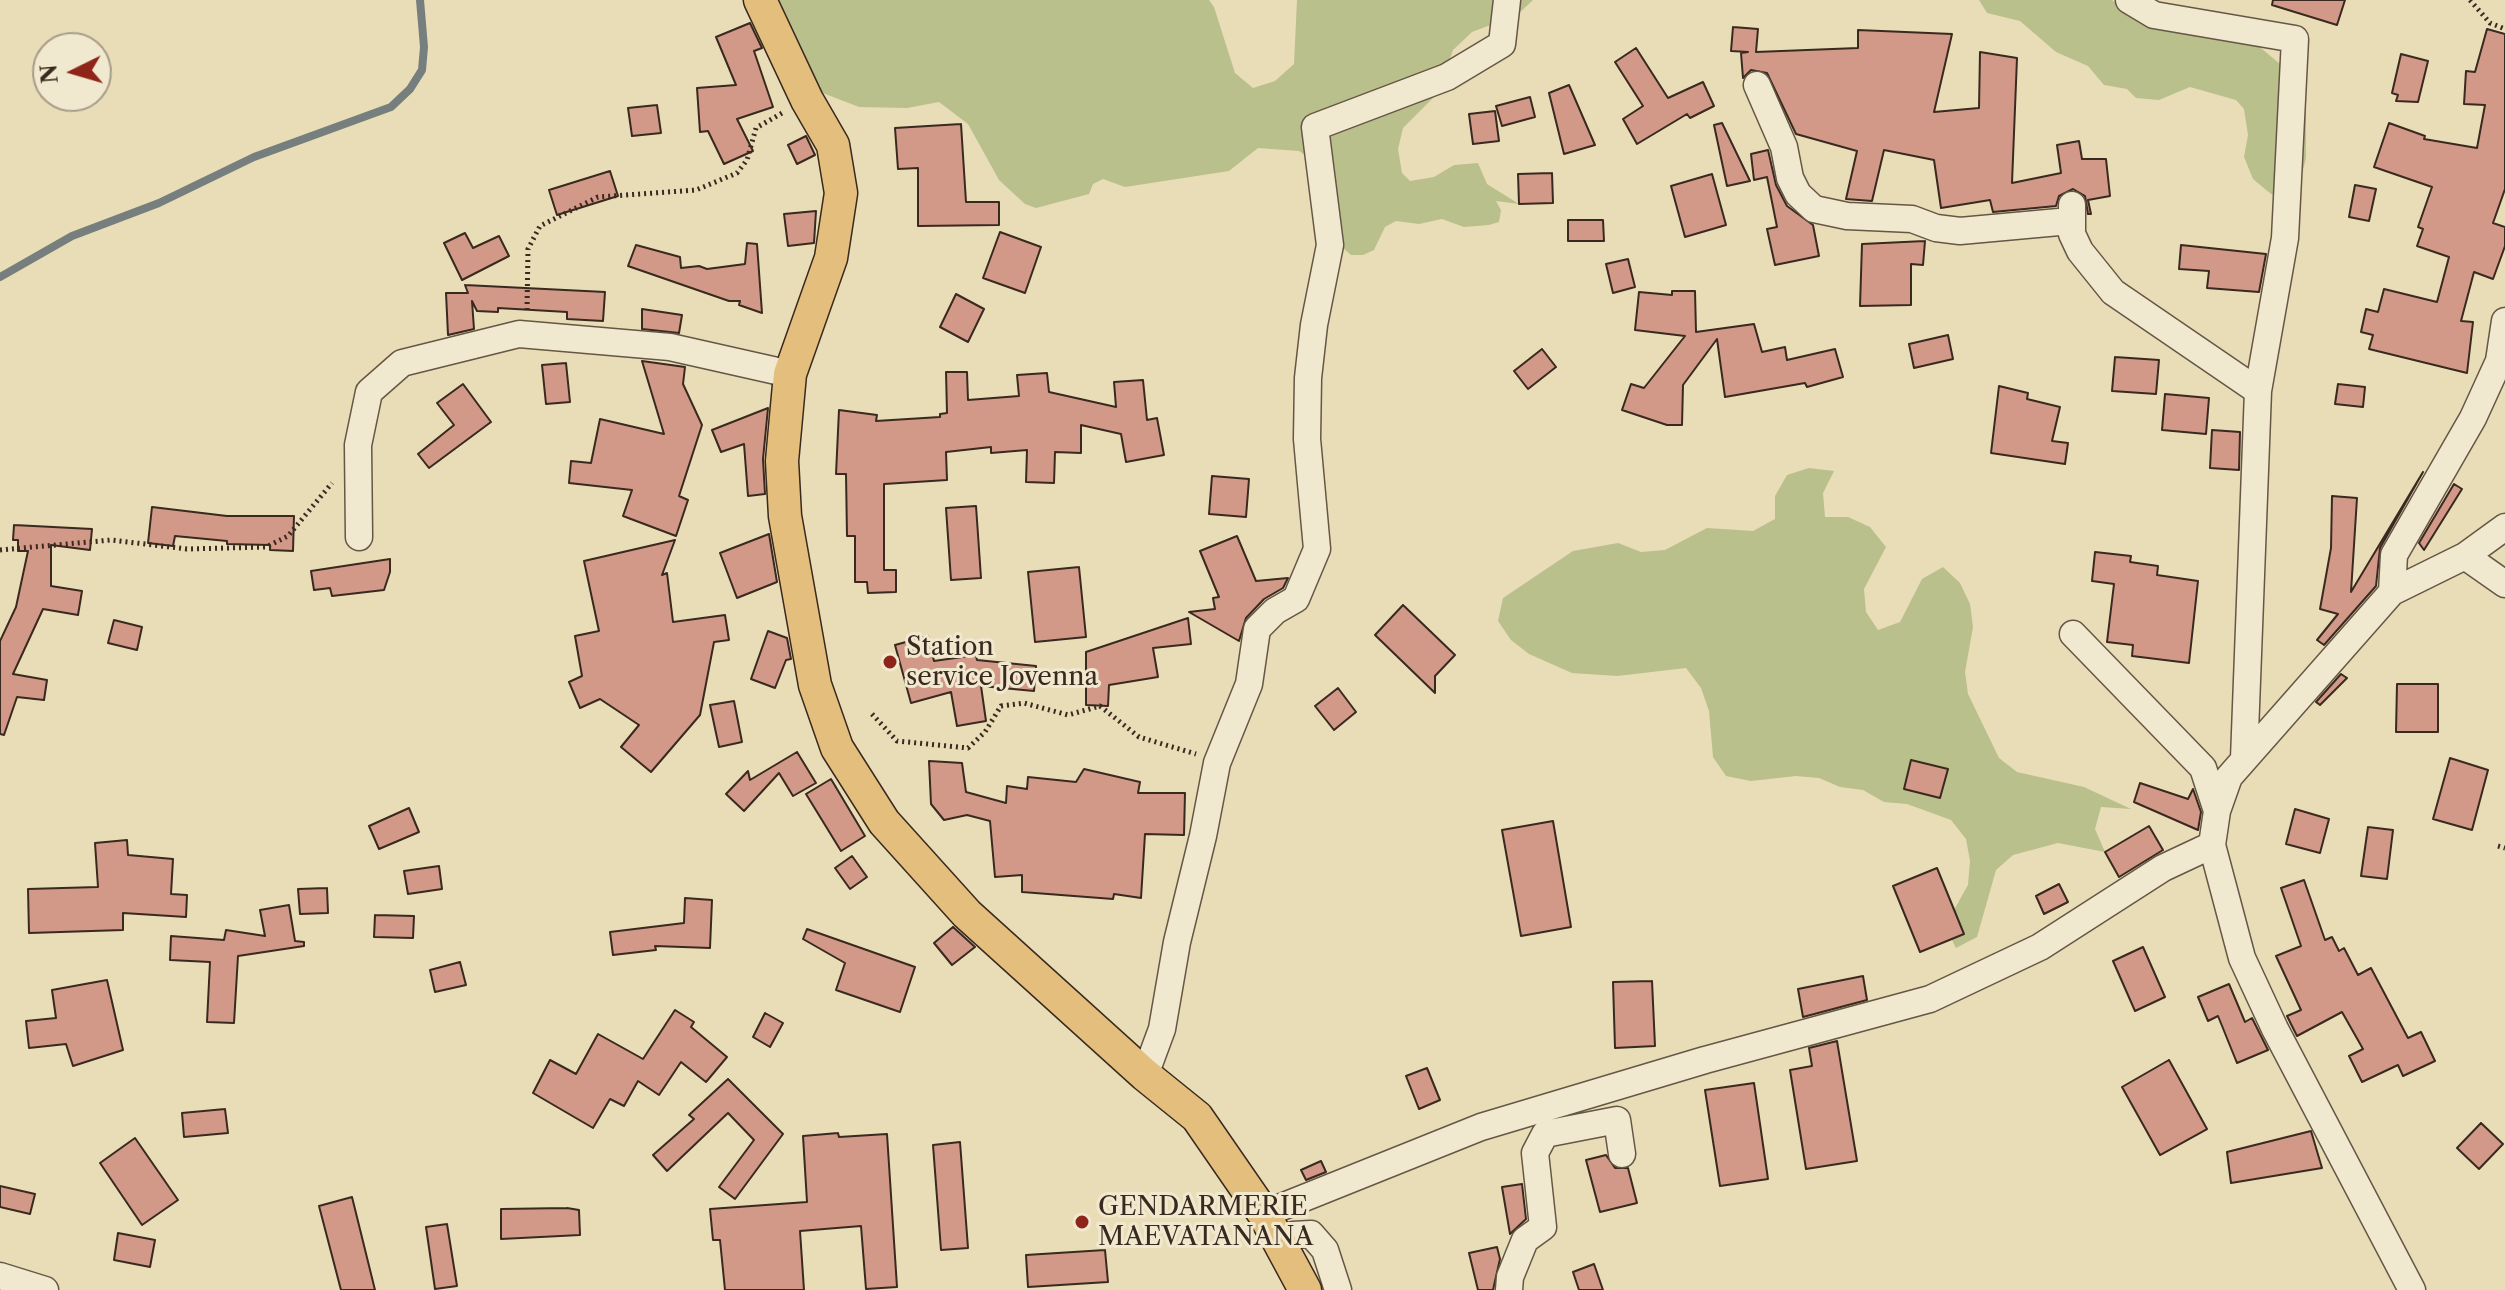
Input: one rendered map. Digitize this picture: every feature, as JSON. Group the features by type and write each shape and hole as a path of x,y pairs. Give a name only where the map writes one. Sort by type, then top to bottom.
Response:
{"main road":[{"path":"760,0 807,100 833,145 841,193 831,258 790,374 782,461 785,516 815,685 837,748 884,822 967,914 1145,1075 1197,1117 1271,1228 1305,1290"}],"street":[{"path":"1145,1075 1162,1029 1177,942 1217,763 1249,684 1257,629 1275,611 1296,599 1317,549 1307,439 1308,378 1314,325 1330,245 1315,127 1447,77 1502,44 1507,0"},
{"path":"2129,0 2154,15 2295,39 2285,238 2258,391 2244,759"},
{"path":"1757,85 1784,147 1790,178 1798,194 1814,209 1847,216 1912,219 1936,228 1960,231 2071,212 2080,251 2113,292 2169,334 2258,391"},
{"path":"2392,592 2394,555 2434,491 2486,389 2499,361 2505,321"},
{"path":"359,537 358,452 369,392 402,363 527,335 670,347 790,374"},
{"path":"2412,1290 2275,1029 2242,958 2212,845 2217,811 2229,777 2392,592 2465,556 2505,527"},
{"path":"2465,556 2505,584"},
{"path":"2073,634 2203,768 2217,811"},
{"path":"1271,1228 1481,1127 1692,1064 1930,999 2040,947 2163,868 2212,845"},
{"path":"1509,1290 1510,1277 1525,1240 1543,1227 1535,1153 1545,1134 1617,1120 1622,1154"},
{"path":"1271,1228 1293,1235 1311,1234 1325,1250 1338,1290"},
{"path":"0,1276 45,1290"}],"path":[{"path":"2470,0 2490,23 2505,29"},
{"path":"527,335 528,249 540,226 598,197 696,190 737,173 747,160 756,128 807,100"},
{"path":"0,550 111,540 187,549 266,547 288,536 358,452"},
{"path":"872,714 897,741 968,748 985,732 1001,706 1024,703 1068,715 1100,706 1139,737 1191,750 1205,761 1217,763"}],"green space":[{"path":"778,0 1209,0 1235,73 1253,88 1275,81 1294,64 1297,0 1533,0 1517,15 1472,32 1453,50 1438,93 1403,128 1398,149 1402,173 1410,181 1434,177 1454,165 1478,163 1487,184 1519,204 1496,201 1501,210 1499,222 1489,225 1464,227 1442,219 1419,224 1396,221 1385,227 1374,250 1363,255 1351,255 1342,247 1309,158 1299,151 1258,148 1229,171 1125,187 1103,179 1093,184 1089,194 1036,208 1025,204 999,180 968,124 939,102 907,108 859,107 815,90"},
{"path":"1979,0 2112,0 2124,10 2249,38 2286,69 2306,99 2306,158 2300,182 2282,196 2271,194 2253,179 2244,157 2248,135 2244,109 2236,100 2190,87 2159,100 2136,98 2127,89 2104,85 2088,66 2056,52 2020,21 1987,13"},
{"path":"1809,468 1834,471 1823,493 1825,517 1848,517 1870,527 1886,547 1864,589 1866,612 1878,630 1900,622 1922,579 1943,567 1960,583 1970,604 1973,627 1965,672 1968,694 1999,758 2017,772 2084,787 2131,809 2101,807 2095,829 2105,852 2058,843 2013,855 1996,870 1977,937 1956,948 1945,926 1968,885 1970,861 1966,839 1951,820 1907,804 1884,802 1863,790 1840,787 1819,778 1796,776 1751,781 1726,776 1713,757 1709,711 1701,688 1686,668 1617,676 1572,673 1529,654 1511,640 1498,621 1503,598 1573,551 1618,543 1641,552 1665,550 1707,528 1753,531 1775,519 1775,496 1787,475"}],"building":[{"path":"2273,0 2345,0 2337,25 2272,5"},
{"path":"750,23 762,48 754,51 773,107 737,119 753,151 724,164 708,131 700,132 697,88 736,85 716,37"},
{"path":"1733,27 1758,29 1756,52 1858,48 1858,30 1952,34 1934,112 1979,108 1980,52 2017,58 2012,183 2061,173 2057,145 2079,141 2082,159 2106,159 2110,196 2088,200 2091,214 2088,214 2085,196 2073,189 2059,196 2056,206 1993,212 1990,200 1941,208 1934,160 1884,150 1872,201 1846,199 1857,151 1796,134 1767,73 1751,70 1743,78 1741,53 1748,52 1731,51"},
{"path":"2487,29 2505,34 2505,189 2493,223 2505,227 2505,246 2493,279 2474,272 2461,321 2473,322 2467,373 2369,349 2373,335 2361,332 2366,309 2378,312 2384,289 2437,302 2449,257 2417,246 2423,229 2418,227 2432,187 2374,167 2389,123 2425,136 2424,139 2477,148 2485,105 2464,104 2466,71 2475,72"},
{"path":"1636,48 1668,98 1703,82 1714,106 1690,118 1687,114 1637,144 1623,119 1643,106 1615,62"},
{"path":"2401,54 2428,61 2418,102 2396,101 2398,95 2392,93"},
{"path":"1569,85 1595,145 1564,154 1549,93"},
{"path":"1530,97 1535,117 1502,126 1496,106"},
{"path":"657,105 661,133 632,136 628,108"},
{"path":"1495,111 1499,141 1473,144 1469,114"},
{"path":"1722,123 1750,181 1727,186 1714,125"},
{"path":"961,124 966,202 999,202 999,225 918,226 918,168 898,169 895,128"},
{"path":"806,136 815,155 797,164 788,145"},
{"path":"1768,150 1776,185 1787,206 1813,225 1819,256 1775,265 1767,229 1777,227 1767,177 1754,180 1751,154"},
{"path":"610,171 618,196 557,215 549,190"},
{"path":"1552,173 1553,203 1519,204 1518,174"},
{"path":"1712,174 1726,225 1685,237 1671,186"},
{"path":"2355,185 2376,189 2369,221 2349,217"},
{"path":"816,211 814,243 788,246 784,214"},
{"path":"1568,220 1603,220 1604,241 1568,241"},
{"path":"1000,232 1041,247 1025,293 983,278"},
{"path":"465,233 473,248 499,236 509,256 462,280 444,243"},
{"path":"1925,241 1923,265 1911,264 1911,305 1860,306 1862,244"},
{"path":"747,243 757,244 762,313 739,305 740,301 729,301 628,266 636,245 680,257 681,268 699,266 707,269 745,264"},
{"path":"2181,245 2266,254 2259,292 2207,288 2209,271 2179,269"},
{"path":"1628,259 1635,287 1613,293 1606,264"},
{"path":"465,285 605,292 603,321 567,319 567,312 498,308 498,312 477,311 472,301 474,329 448,335 446,293 468,293"},
{"path":"1672,291 1695,291 1696,332 1754,324 1762,352 1785,347 1787,360 1835,349 1843,377 1807,387 1805,383 1725,397 1717,339 1683,385 1682,425 1667,425 1622,410 1631,384 1644,388 1685,336 1635,330 1639,292 1672,295"},
{"path":"956,294 984,309 968,342 940,327"},
{"path":"642,309 682,315 679,333 642,329"},
{"path":"1948,335 1953,359 1914,368 1909,344"},
{"path":"1542,349 1556,367 1528,389 1514,371"},
{"path":"2115,357 2159,360 2156,394 2112,391"},
{"path":"642,361 685,367 683,384 702,425 679,496 688,500 676,536 623,516 632,490 569,483 571,461 591,463 600,419 664,434"},
{"path":"566,363 570,402 546,404 542,365"},
{"path":"946,372 967,372 968,400 1019,396 1017,375 1047,373 1049,392 1116,407 1114,382 1143,380 1147,420 1157,418 1164,455 1126,462 1121,434 1081,425 1081,453 1055,452 1054,483 1026,482 1027,450 991,453 991,447 946,452 947,480 884,484 884,570 896,570 896,592 868,593 867,582 855,582 855,536 847,536 846,474 836,474 839,410 877,415 876,421 940,417 940,414 947,413"},
{"path":"463,384 491,422 429,468 418,454 454,425 437,403"},
{"path":"2338,384 2365,387 2363,407 2335,404"},
{"path":"1999,386 2028,393 2027,399 2060,407 2052,441 2068,443 2065,464 1991,453"},
{"path":"2165,394 2209,398 2206,434 2162,430"},
{"path":"768,408 763,459 765,494 748,496 744,444 721,452 712,430"},
{"path":"2212,430 2240,432 2239,470 2210,468"},
{"path":"2423,472 2380,548 2376,586 2324,645 2317,640 2338,614 2320,609 2331,548 2332,496 2357,498 2351,592"},
{"path":"1212,476 1249,479 1246,517 1209,514"},
{"path":"2454,484 2462,489 2424,550 2419,543"},
{"path":"976,506 981,578 951,580 946,508"},
{"path":"152,507 227,516 294,516 293,551 270,550 270,545 227,544 227,541 175,536 173,546 148,543"},
{"path":"14,525 92,529 90,550 51,545 51,586 82,591 78,615 43,609 13,674 47,680 44,700 17,697 4,735 0,734 0,641 16,607 28,551 18,551 18,540 13,540"},
{"path":"769,534 777,582 737,598 720,553"},
{"path":"1237,536 1256,581 1288,578 1283,588 1264,599 1246,618 1239,641 1189,612 1215,609 1213,598 1219,597 1200,551"},
{"path":"675,540 662,575 667,573 673,622 725,615 729,640 714,642 700,715 651,772 621,747 639,725 600,699 580,708 569,682 582,676 575,636 599,631 584,561"},
{"path":"2095,552 2131,556 2130,562 2158,566 2157,575 2198,581 2189,663 2132,656 2133,645 2107,642 2114,584 2092,581"},
{"path":"390,559 390,572 384,590 332,596 330,588 314,590 311,571"},
{"path":"1079,567 1086,637 1035,642 1028,572"},
{"path":"1403,605 1455,655 1435,676 1435,693 1375,635"},
{"path":"1188,618 1191,644 1153,648 1158,677 1109,685 1108,706 1086,705 1086,652"},
{"path":"114,620 142,627 137,650 108,643"},
{"path":"768,631 787,638 791,659 786,660 775,688 751,679"},
{"path":"928,636 934,661 976,655 977,660 1036,666 1034,691 981,686 986,721 957,726 951,692 911,703 895,645"},
{"path":"2341,674 2347,678 2320,705 2316,702"},
{"path":"2397,684 2438,684 2438,732 2396,732"},
{"path":"1338,688 1356,712 1334,730 1315,706"},
{"path":"734,701 742,742 719,747 710,705"},
{"path":"797,752 816,783 793,796 779,773 744,811 726,794 748,771 750,780"},
{"path":"2450,758 2488,770 2472,830 2433,819"},
{"path":"1911,760 1948,769 1940,798 1904,789"},
{"path":"929,761 962,763 966,792 1006,803 1007,786 1027,789 1028,777 1076,782 1084,769 1140,782 1138,793 1185,793 1184,835 1145,834 1141,898 1114,894 1113,899 1022,892 1022,875 995,877 990,821 967,815 944,820 931,804"},
{"path":"831,779 865,836 841,851 806,794"},
{"path":"2140,783 2188,799 2193,789 2201,812 2198,830 2134,802"},
{"path":"409,808 419,832 379,849 369,826"},
{"path":"2295,809 2329,819 2320,853 2286,844"},
{"path":"1553,821 1571,927 1521,936 1502,830"},
{"path":"2149,826 2163,850 2119,877 2105,852"},
{"path":"2368,827 2393,830 2387,879 2361,876"},
{"path":"127,840 128,855 173,859 171,894 187,895 186,917 123,913 123,930 29,933 28,889 98,887 95,843"},
{"path":"852,856 867,877 850,889 835,868"},
{"path":"439,866 442,889 408,894 404,871"},
{"path":"1937,868 1964,934 1920,952 1893,886"},
{"path":"2304,880 2325,940 2332,937 2339,951 2344,948 2358,975 2371,968 2408,1038 2421,1032 2435,1061 2403,1076 2398,1065 2362,1082 2349,1056 2363,1049 2342,1012 2297,1036 2287,1016 2301,1010 2276,956 2301,946 2281,888"},
{"path":"2059,884 2068,902 2044,914 2036,896"},
{"path":"327,888 328,913 300,914 298,889"},
{"path":"685,898 712,900 710,948 655,946 656,950 613,955 610,932 684,923"},
{"path":"289,905 295,941 304,942 304,946 238,956 234,1023 207,1022 210,962 170,960 171,936 224,940 226,930 265,936 260,910"},
{"path":"375,915 414,916 413,938 374,937"},
{"path":"953,927 975,947 952,965 934,943"},
{"path":"807,929 915,967 900,1012 836,990 845,963 803,939"},
{"path":"2143,947 2165,997 2135,1011 2113,961"},
{"path":"460,962 466,985 435,992 430,970"},
{"path":"1863,976 1867,1000 1803,1017 1798,989"},
{"path":"107,980 123,1050 73,1066 66,1044 29,1048 26,1021 56,1018 52,990"},
{"path":"1652,981 1655,1046 1615,1048 1613,982"},
{"path":"2229,984 2245,1022 2252,1018 2268,1050 2237,1063 2218,1016 2208,1021 2198,997"},
{"path":"675,1010 694,1022 691,1027 727,1057 706,1082 681,1062 659,1095 638,1081 624,1106 610,1099 593,1128 533,1093 550,1060 576,1074 598,1034 643,1059"},
{"path":"765,1013 783,1023 770,1047 753,1037"},
{"path":"1837,1041 1857,1161 1806,1169 1790,1070 1812,1066 1809,1048"},
{"path":"2169,1060 2207,1129 2160,1155 2122,1087"},
{"path":"1427,1068 1440,1100 1419,1109 1406,1076"},
{"path":"728,1079 783,1134 735,1199 719,1187 754,1140 728,1113 667,1171 653,1155 694,1119 689,1115"},
{"path":"1754,1083 1768,1179 1720,1186 1705,1090"},
{"path":"225,1109 228,1133 184,1137 182,1113"},
{"path":"2481,1123 2503,1144 2479,1169 2457,1148"},
{"path":"2311,1131 2322,1168 2231,1183 2227,1152"},
{"path":"838,1133 839,1137 887,1134 897,1287 866,1289 861,1226 800,1231 804,1290 725,1290 720,1240 713,1240 710,1209 807,1202 803,1136"},
{"path":"135,1138 178,1200 142,1225 100,1163"},
{"path":"960,1142 968,1248 941,1250 933,1145"},
{"path":"1606,1155 1615,1168 1628,1168 1637,1203 1600,1212 1586,1160"},
{"path":"1321,1161 1326,1172 1306,1180 1301,1170"},
{"path":"1522,1184 1526,1219 1510,1234 1502,1187"},
{"path":"0,1186 35,1194 30,1214 0,1207"},
{"path":"352,1197 375,1290 341,1290 319,1206"},
{"path":"501,1209 579,1210 580,1235 501,1239"},
{"path":"447,1224 457,1286 435,1289 426,1227"},
{"path":"118,1233 155,1240 150,1267 114,1260"},
{"path":"1497,1247 1500,1259 1493,1290 1478,1290 1469,1253"},
{"path":"1105,1250 1108,1282 1028,1287 1026,1255"},
{"path":"1594,1264 1603,1290 1579,1290 1573,1272"}],"waterway":[{"path":"0,277 72,236 159,203 254,157 391,107 410,89 422,70 424,47 420,0"}],"place":[{"name":"Station service Jovenna","path":"890,662"},
{"name":"GENDARMERIE MAEVATANANA","path":"1082,1222"}]}
